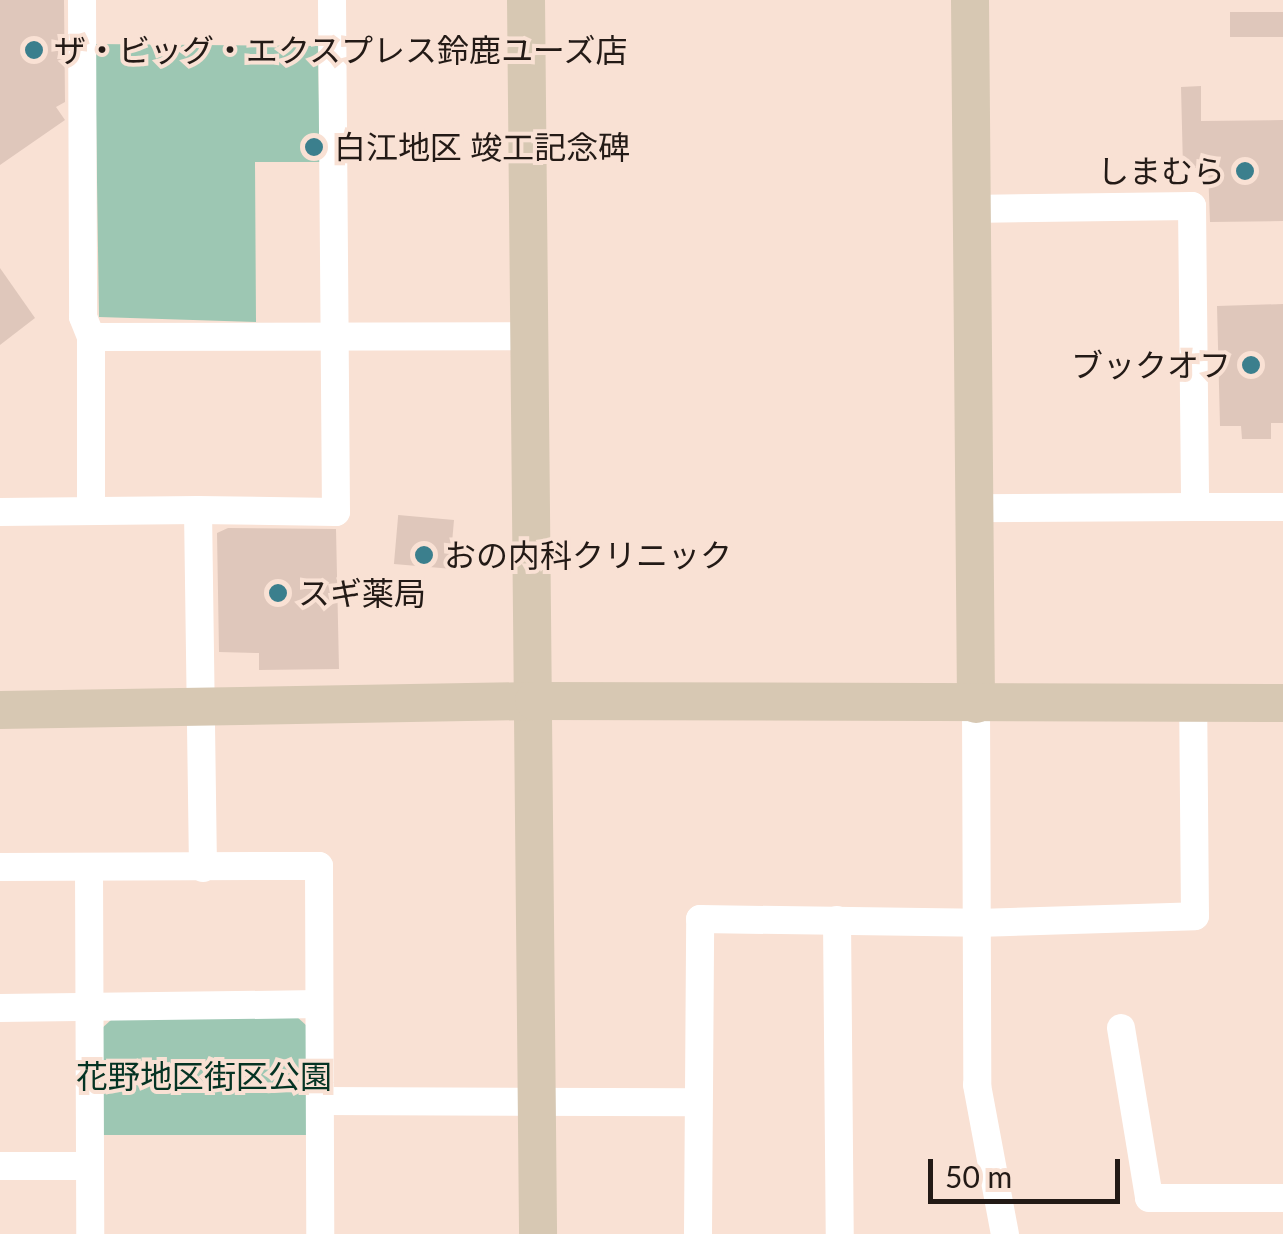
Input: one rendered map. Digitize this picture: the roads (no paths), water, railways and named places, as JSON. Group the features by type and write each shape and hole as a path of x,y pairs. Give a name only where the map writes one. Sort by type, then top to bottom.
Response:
{"street":[{"path":"82,0 83,318 91,337 92,511"},
{"path":"0,512 336,512 332,0"},
{"path":"526,0 538,1234"},
{"path":"970,0 978,1085 1005,1234"},
{"path":"970,209 1192,206 1195,507"},
{"path":"91,337 530,336"},
{"path":"972,508 1283,508"},
{"path":"198,510 203,868"},
{"path":"0,710 534,701 1283,703"},
{"path":"698,1234 700,919 977,923 1195,916 1193,704"},
{"path":"0,868 319,866 320,1234"},
{"path":"89,867 90,1234"},
{"path":"838,920 840,1234"},
{"path":"0,1008 319,1004"},
{"path":"1120,1028 1149,1198 1283,1198"},
{"path":"320,1101 698,1102"},
{"path":"0,1166 90,1166"}],"place":[{"name":"ザ・ビッグ・エクスプレス鈴鹿ユーズ店","path":"34,50"},
{"name":"白江地区 竣工記念碑","path":"314,147"},
{"name":"しまむら","path":"1245,171"},
{"name":"ブックオフ","path":"1251,365"},
{"name":"おの内科クリニック","path":"424,555"},
{"name":"スギ薬局","path":"278,593"}],"park label":[{"name":"花野地区街区公園","path":"204,1076"}]}
